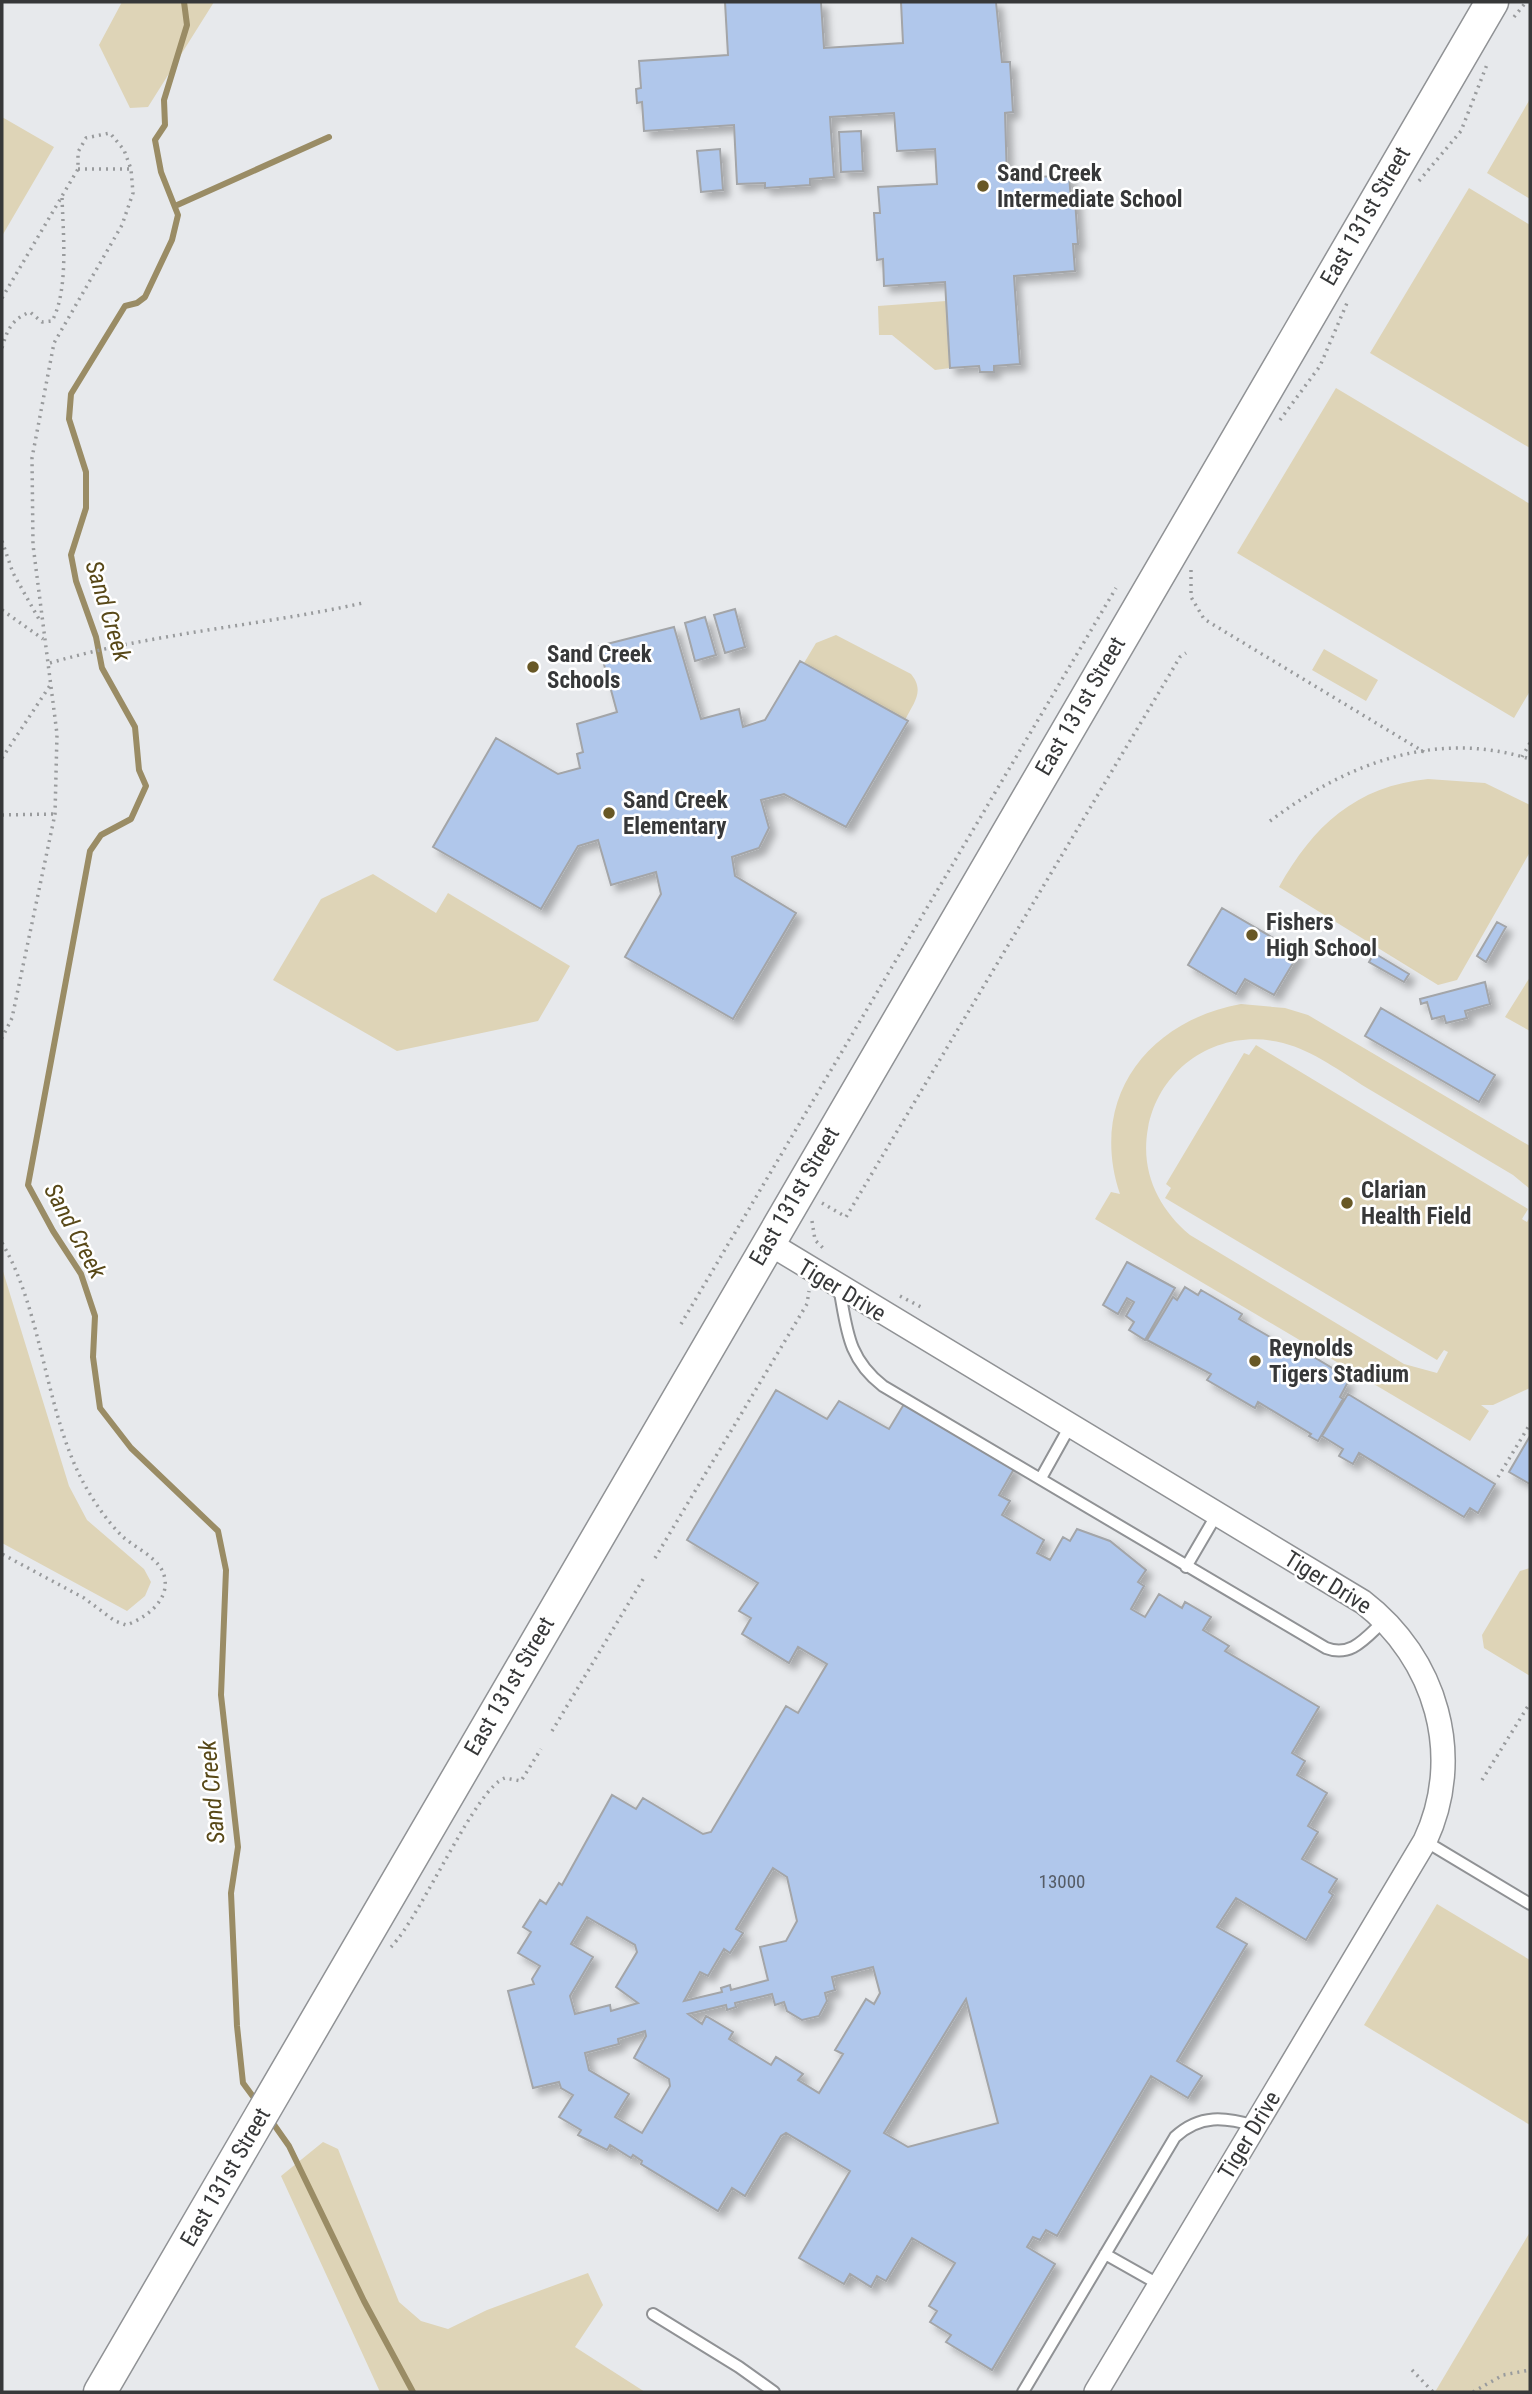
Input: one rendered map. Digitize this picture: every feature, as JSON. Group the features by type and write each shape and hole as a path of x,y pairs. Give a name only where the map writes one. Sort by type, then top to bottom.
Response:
{"street":[{"name":"East 131st Street","path":"100,2392 767,1242 1500,13"},
{"name":"Tiger Drive","path":"767,1242 1346,1591 1385,1620 1424,1675 1440,1727 1444,1760 1441,1788 1425,1841 1096,2392"}],"lane":[{"path":"839,1287 851,1350 870,1375 1186,1567 1336,1652 1359,1644 1385,1620"},
{"path":"1041,1478 1070,1426"},
{"path":"1186,1567 1217,1514"},
{"path":"1425,1841 1530,1904"},
{"path":"1023,2392 1182,2130 1202,2122 1227,2118 1255,2126"},
{"path":"1105,2254 1160,2286"},
{"path":"653,2314 775,2392"}],"path":[{"path":"1500,13 1526,2"},
{"path":"1410,190 1437,162 1461,131 1490,58"},
{"path":"2,298 78,169 78,152 86,138 110,133 124,150 131,169 133,193 122,225 54,343 32,458 33,545 41,622 50,663 58,734 55,814 12,1018 2,1038"},
{"path":"78,169 131,169"},
{"path":"2,348 8,328 18,316 30,312 42,322 52,321 59,308 64,245 62,197"},
{"path":"1274,427 1320,366 1351,291"},
{"path":"2,541 13,573 41,622"},
{"path":"1193,565 1191,597 1204,619 1424,751"},
{"path":"681,1324 1116,588"},
{"path":"50,663 111,646 296,618 363,603"},
{"path":"2,610 45,640"},
{"path":"827,1252 815,1240 812,1231 820,1203 846,1217 1180,657 1186,653"},
{"path":"2,758 52,682"},
{"path":"1522,757 1530,743"},
{"path":"1270,821 1334,778 1390,757 1424,751 1466,750 1530,759"},
{"path":"2,815 55,814"},
{"path":"2,1243 19,1282 67,1442 82,1479 122,1536 161,1567 166,1581 162,1595 151,1611 126,1625 2,1554"},
{"path":"655,1558 807,1304 809,1284"},
{"path":"893,1292 921,1307"},
{"path":"1499,1477 1530,1424"},
{"path":"552,1731 645,1576"},
{"path":"1482,1780 1530,1703"},
{"path":"386,1951 413,1918 468,1820 492,1786 505,1778 521,1781 541,1749"},
{"path":"1412,2370 1433,2392"},
{"path":"1473,2392 1503,2375 1530,2370"}],"shaded area":[{"path":"122,2 214,2 148,107 130,108 99,45"},
{"path":"1530,99 1530,199 1487,173"},
{"path":"2,117 54,147 2,236"},
{"path":"1469,188 1530,225 1530,448 1370,353"},
{"path":"946,301 950,368 935,370 892,335 879,335 878,306"},
{"path":"1336,388 1530,504 1530,691 1514,718 1237,553"},
{"path":"836,635 911,674 918,691 905,720 804,663 816,643"},
{"path":"1324,649 1378,680 1366,701 1312,670"},
{"path":"1428,779 1485,783 1530,805 1530,852 1457,980 1438,985 1279,887 1307,845 1339,813 1379,790"},
{"path":"373,874 436,913 448,893 570,966 538,1021 397,1051 273,980 321,899"},
{"path":"1530,977 1530,1031 1505,1017"},
{"path":"1241,1004 1285,1008 1308,1015 1530,1146 1530,1189 1513,1175 1316,1057 1283,1043 1260,1039 1216,1046 1180,1069 1165,1086 1148,1128 1147,1159 1154,1188 1169,1213 1190,1235 1404,1364 1437,1373 1448,1352 1444,1350 1437,1360 1165,1198 1171,1188 1166,1184 1244,1053 1249,1055 1256,1045 1528,1209 1522,1219 1527,1222 1530,1216 1530,1388 1493,1405 1481,1405 1489,1411 1470,1441 1095,1219 1111,1192 1120,1194 1112,1159 1112,1127 1119,1097 1133,1070 1153,1047 1178,1028 1208,1013"},
{"path":"2,1268 69,1486 87,1520 144,1569 151,1582 145,1596 127,1611 2,1543"},
{"path":"1530,1568 1530,1676 1484,1648 1482,1635 1520,1571"},
{"path":"1437,1904 1530,1960 1530,2125 1364,2025"},
{"path":"323,2142 338,2149 399,2302 421,2321 448,2329 487,2310 588,2273 603,2305 575,2347 645,2392 380,2392 281,2176"},
{"path":"1530,2232 1530,2392 1435,2392"}],"building":[{"name":"Sand Creek Intermediate School","path":"725,2 821,2 824,48 903,43 901,2 996,2 1002,62 1010,62 1013,112 1005,113 1007,179 1069,175 1071,200 1075,199 1078,244 1073,244 1075,271 1014,276 1020,364 994,366 994,372 980,372 979,366 950,368 945,282 884,286 883,259 877,260 874,213 880,213 878,187 937,184 935,149 897,151 894,113 830,117 834,177 810,179 810,185 765,188 765,183 737,184 734,125 644,131 642,102 637,103 636,89 641,88 639,61 728,55"},
{"path":"861,131 863,171 841,172 839,132"},
{"path":"720,149 723,190 701,192 697,151"},
{"path":"735,609 745,647 725,653 714,615"},
{"path":"705,617 716,655 695,661 685,623"},
{"name":"Sand Creek Elementary","path":"674,627 701,719 739,709 743,727 765,720 800,661 908,721 846,827 784,794 761,800 769,828 759,848 732,857 735,876 796,913 733,1019 625,957 661,894 656,872 611,885 598,840 578,846 541,909 433,847 496,738 558,774 580,768 577,754 583,752 577,724 617,712 599,646"},
{"path":"1222,908 1299,953 1274,995 1245,979 1236,994 1188,965"},
{"path":"1497,922 1506,927 1486,962 1477,956"},
{"path":"1374,953 1409,974 1404,982 1369,962"},
{"path":"1485,982 1490,1004 1465,1011 1467,1018 1446,1023 1444,1016 1432,1019 1427,1002 1421,1004 1420,999"},
{"path":"1381,1008 1495,1075 1479,1102 1365,1036"},
{"path":"1127,1262 1175,1288 1145,1340 1129,1330 1134,1322 1126,1316 1134,1302 1127,1298 1118,1314 1103,1305"},
{"name":"Reynolds Tigers Stadium","path":"1185,1287 1198,1295 1201,1290 1242,1314 1239,1319 1294,1351 1297,1347 1337,1371 1335,1375 1348,1382 1340,1397 1343,1399 1318,1441 1258,1402 1255,1408 1207,1380 1211,1374 1147,1340 1173,1297 1177,1300"},
{"path":"776,1390 827,1419 839,1401 889,1429 904,1404 1014,1469 999,1495 1010,1501 1002,1515 1044,1540 1037,1553 1050,1560 1063,1537 1070,1541 1077,1529 1110,1541 1146,1570 1138,1582 1144,1586 1131,1609 1145,1617 1159,1594 1182,1608 1185,1602 1211,1617 1203,1630 1229,1646 1225,1651 1319,1707 1292,1753 1305,1761 1297,1775 1327,1793 1308,1826 1318,1832 1302,1859 1337,1879 1329,1892 1333,1895 1306,1940 1236,1898 1217,1927 1247,1944 1177,2061 1202,2076 1188,2098 1151,2076 1057,2236 1046,2230 1040,2240 1033,2237 1027,2247 1055,2264 992,2370 946,2342 951,2335 930,2322 937,2311 929,2306 955,2263 912,2238 886,2281 877,2276 871,2287 850,2274 844,2284 799,2258 850,2171 786,2133 781,2136 745,2196 732,2188 718,2211 641,2164 642,2161 633,2155 631,2158 610,2145 607,2150 578,2135 581,2130 559,2117 573,2095 561,2088 559,2082 533,2088 508,1991 534,1984 532,1979 540,1966 518,1953 531,1932 523,1927 540,1900 546,1904 559,1883 562,1885 612,1795 636,1809 643,1798 703,1834 711,1832 786,1706 798,1713 827,1664 798,1647 789,1663 742,1634 751,1618 739,1611 758,1583 687,1540","holes":["773,1868 787,1877 797,1921 786,1941 760,1947 768,1980 731,1990 730,1985 721,1988 722,1992 684,2001 700,1972 708,1976 724,1949 730,1953 743,1933 736,1929","587,1917 635,1945 637,1952 616,1987 638,2003 611,2011 610,2005 575,2014 570,1996 593,1957 571,1944","873,1967 880,1993 874,2004 866,1999 835,2050 843,2054 819,2093 798,2080 803,2074 776,2057 771,2065 729,2039 733,2032 706,2016 702,2024 688,2014 726,2005 727,2010 736,2007 735,2003 772,1994 775,2005 784,2002 787,2011 802,2020 819,2016 827,2001 825,1993 835,1990 832,1977","966,1999 998,2123 908,2147 884,2133","645,2031 646,2036 634,2058 669,2079 670,2086 642,2133 615,2117 629,2094 589,2070 585,2053 619,2044 618,2039"]},
{"path":"1348,1394 1495,1484 1478,1513 1470,1508 1464,1517 1359,1453 1353,1464 1339,1456 1343,1449 1322,1436"},
{"path":"1530,1436 1530,1484 1509,1472"}],"waterway":[{"name":"Sand Creek","path":"184,2 187,25 164,100 165,125 155,140 161,172 178,215 172,240 145,297 137,303 125,306 71,394 69,419 86,472 86,508 71,555 76,581 96,637 102,668 135,727 139,770 146,786 131,819 101,835 90,851 28,1185 81,1274 95,1316 93,1357 100,1408 131,1448 218,1531 226,1570 221,1695 238,1847 231,1893 237,2026 243,2083 257,2102"},
{"path":"175,206 329,137"},
{"name":"Sand Creek","path":"270,2119 289,2146 364,2301 413,2392"}],"place":[{"name":"Sand Creek Intermediate School","path":"983,186"},
{"name":"Sand Creek Schools","path":"533,667"},
{"name":"Sand Creek Elementary","path":"609,813"},
{"name":"Fishers High School","path":"1252,935"},
{"name":"Clarian Health Field","path":"1347,1203"},
{"name":"Reynolds Tigers Stadium","path":"1255,1361"}]}
